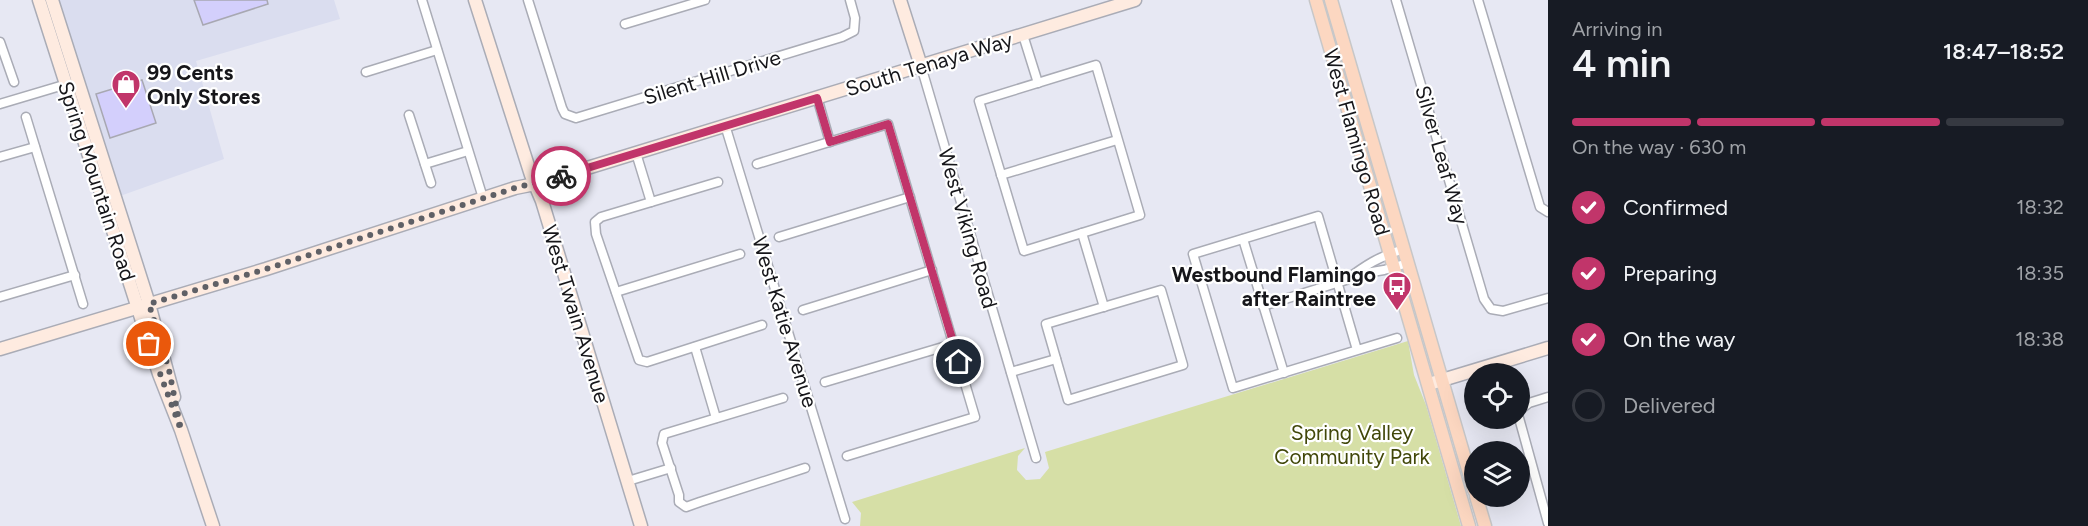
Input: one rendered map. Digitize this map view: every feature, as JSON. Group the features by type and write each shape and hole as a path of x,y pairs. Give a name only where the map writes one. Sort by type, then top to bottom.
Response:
{"main road":[{"name":"West Flamingo Road","path":"1316,0 1470,526"},
{"name":"West Flamingo Road","path":"1331,0 1464,456"},
{"path":"1479,507 1485,526"}],"street":[{"name":"Spring Mountain Road","path":"39,0 49,32 72,83 143,306"},
{"name":"Spring Mountain Road","path":"52,0 73,89 87,127 101,153 159,374 181,430 213,526"},
{"path":"422,0 483,198"},
{"name":"West Twain Avenue","path":"475,0 535,184 641,526"},
{"name":"Silent Hill Drive","path":"528,0 562,108 570,116 576,118 842,37 854,31 855,18 850,0"},
{"path":"625,24 705,0"},
{"path":"900,0 921,66"},
{"name":"South Tenaya Way","path":"0,349 266,269 483,198 1135,0"},
{"name":"Silver Leaf Way","path":"1396,0 1484,299 1491,309 1503,311 1548,298"},
{"path":"1478,0 1540,207 1546,211"},
{"path":"1023,35 1038,83"},
{"path":"0,42 14,82"},
{"path":"366,72 437,50"},
{"path":"1096,65 1140,215 1024,251 980,101 1038,83 1096,65"},
{"name":"West Viking Road","path":"921,66 1036,458"},
{"path":"0,104 72,83"},
{"path":"817,98 830,142"},
{"path":"410,116 431,183"},
{"path":"26,117 83,304"},
{"path":"757,164 888,124 975,417 847,456"},
{"name":"West Katie Avenue","path":"725,125 845,519"},
{"path":"1001,175 1118,140"},
{"path":"0,157 35,147"},
{"path":"425,164 468,151"},
{"path":"636,153 651,202"},
{"path":"718,182 597,219 594,226 636,357 647,362 762,326"},
{"path":"779,237 910,197"},
{"path":"1357,350 1318,216 1193,254 1233,388 1397,338"},
{"path":"1082,233 1104,307"},
{"path":"1244,239 1284,373"},
{"path":"1263,306 1338,284 1379,257 1404,249"},
{"path":"616,292 740,254"},
{"path":"1354,274 1408,263"},
{"path":"803,309 932,270"},
{"path":"0,297 75,274"},
{"path":"1161,290 1183,365 1068,400 1056,359 1046,324 1161,290"},
{"path":"825,382 953,344"},
{"path":"695,347 716,418"},
{"path":"1429,384 1548,348"},
{"path":"1011,372 1056,359"},
{"path":"1530,403 1548,397"},
{"path":"783,398 669,430 662,438 679,502 686,507 693,506 805,468"},
{"path":"1522,429 1548,524"},
{"path":"628,482 671,468"}],"shaded area":[{"path":"58,0 334,0 340,19 196,61 224,159 120,196"}],"green space":[{"name":"Spring Valley Community Park","path":"1408,341 1414,375 1426,405 1461,526 860,526 861,513 852,502 1025,448 1018,456 1017,470 1026,480 1040,479 1049,468 1045,452"}],"building":[{"path":"194,0 267,0 268,4 203,25"},
{"name":"99 Cents Only Stores","path":"142,80 156,123 110,138 96,94"}],"way so far":[{"path":"149,344 181,430 169,370 149,304 266,269 515,188 561,176"}],"place":[{"name":"99 Cents Only Stores","path":"126,110"},
{"name":"Westbound Flamingo after Raintree","path":"1397,312"}],"route":[{"path":"561,176 817,98 830,142 888,124 959,362"}]}
